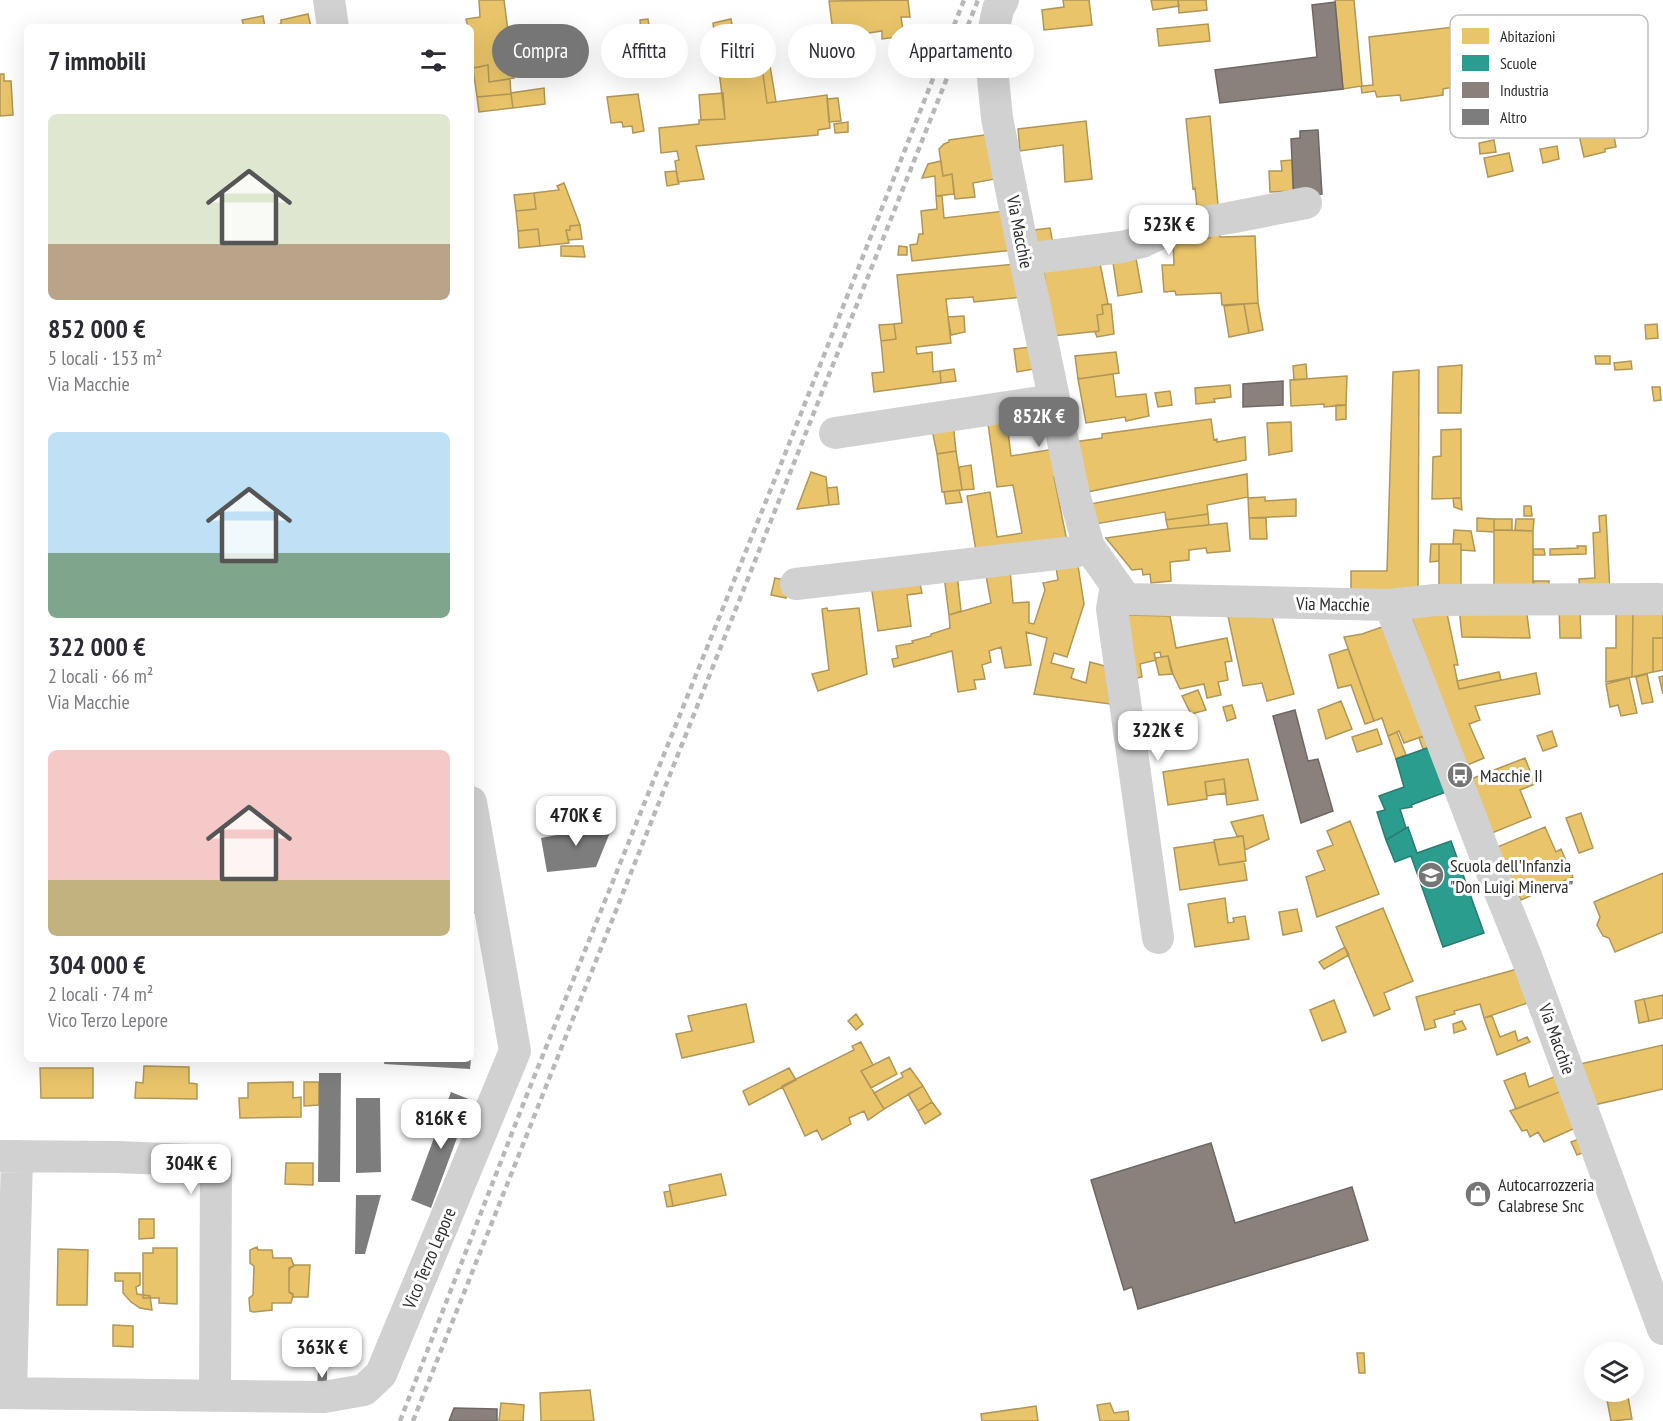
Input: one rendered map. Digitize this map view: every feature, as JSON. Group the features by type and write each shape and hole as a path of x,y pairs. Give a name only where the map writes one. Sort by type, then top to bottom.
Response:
{"street":[{"path":"329,0 333,24"},
{"name":"Via Macchie","path":"1003,0 990,48 997,118 1074,494 1089,547 1126,599 1390,605 1487,860 1531,967 1663,1329"},
{"path":"1025,259 1121,247 1142,242 1176,226 1229,219 1306,203"},
{"path":"835,433 1054,400"},
{"path":"796,584 1074,552 1089,547"},
{"path":"1116,585 1112,609 1158,938"},
{"path":"1390,605 1435,600 1659,599"},
{"name":"Vico Terzo Lepore","path":"6,1393 324,1396 364,1390 381,1374 515,1051 474,819"},
{"path":"6,1393 9,1156 116,1156 216,1161 215,1396"}],"building: Abitazioni":[{"path":"479,0 504,0 507,24 492,24 492,78 514,78 489,82 488,65 474,68 474,24 467,24 466,19 480,17"},
{"path":"908,0 910,17 901,17 902,24 888,24 888,38 882,39 882,31 876,32 876,24 832,24 829,1"},
{"path":"1063,0 1089,0 1092,25 1044,30 1042,10 1064,7"},
{"path":"1151,0 1178,0 1179,6 1153,10"},
{"path":"1178,0 1206,0 1207,10 1179,13"},
{"path":"1335,0 1354,0 1362,86 1373,85 1369,37 1450,27 1450,88 1443,89 1443,95 1401,101 1400,95 1377,97 1375,91 1362,93 1361,86 1343,89"},
{"path":"308,14 310,24 281,24 281,20"},
{"path":"263,16 264,24 243,24 242,20"},
{"path":"648,19 649,24 640,24 640,20"},
{"path":"731,19 732,24 713,24"},
{"path":"1208,24 1210,41 1159,46 1157,29"},
{"path":"488,65 489,82 510,79 511,94 477,97 474,68"},
{"path":"0,74 4,74 4,81 11,81 13,115 0,116"},
{"path":"720,78 764,78 767,103 827,95 830,128 818,130 818,135 696,146 704,179 678,182 675,161 679,160 677,151 661,153 659,128 699,124 699,120 725,119"},
{"path":"764,78 772,78 776,102 767,103"},
{"path":"544,88 545,104 513,108 511,93"},
{"path":"723,93 725,119 701,120 699,95"},
{"path":"511,94 513,108 479,112 477,97"},
{"path":"638,94 644,131 633,133 632,126 623,127 622,122 611,123 607,97"},
{"path":"838,98 841,121 829,122 827,99"},
{"path":"1210,116 1219,216 1198,217 1186,119"},
{"path":"1086,121 1092,179 1065,182 1063,145 1020,151 1018,129"},
{"path":"848,122 848,132 835,133 834,124"},
{"path":"991,134 995,179 973,183 975,197 955,199 952,174 943,176 939,149 949,140"},
{"path":"1580,138 1614,138 1616,147 1584,157"},
{"path":"1494,140 1496,152 1480,154 1479,143"},
{"path":"1557,146 1559,159 1543,163 1540,149"},
{"path":"1509,153 1513,171 1488,177 1484,158"},
{"path":"1292,160 1293,191 1270,192 1269,171 1282,171 1281,161"},
{"path":"941,161 943,176 952,174 954,194 936,196 935,176 922,178 928,164"},
{"path":"676,171 679,184 667,186 665,172"},
{"path":"564,183 580,225 570,226 570,230 566,230 569,243 540,246 538,229 518,231 516,211 536,209 534,193 559,190 557,186"},
{"path":"534,193 536,209 516,211 514,195"},
{"path":"936,196 942,196 944,218 1005,211 1013,250 912,261 910,245 917,244 919,234 923,234 921,211 937,209"},
{"path":"580,225 582,239 568,240 566,230 570,230 570,226"},
{"path":"1050,228 1054,249 1039,251 1034,230"},
{"path":"538,229 540,246 519,248 518,231"},
{"path":"1210,230 1219,230 1220,237 1255,236 1258,303 1222,305 1221,293 1176,295 1175,291 1164,292 1162,265 1174,265 1173,240 1210,238"},
{"path":"561,246 583,246 585,257 561,256"},
{"path":"899,246 907,247 907,255 898,255"},
{"path":"1135,253 1142,292 1118,296 1112,256"},
{"path":"1099,258 1108,304 1102,305 1103,314 1097,315 1099,331 1053,336 1043,265"},
{"path":"1016,264 1022,297 974,302 973,297 946,299 951,343 916,347 917,354 932,352 933,372 940,371 941,383 874,392 872,373 884,372 881,341 896,339 894,324 902,323 897,275"},
{"path":"1258,303 1263,330 1249,333 1244,304"},
{"path":"1111,304 1114,334 1097,337 1095,332 1099,331 1097,315 1103,314 1102,305"},
{"path":"1244,304 1249,333 1229,337 1224,306"},
{"path":"964,316 965,332 951,335 948,317"},
{"path":"894,324 896,339 881,341 879,325"},
{"path":"1657,324 1658,338 1646,339 1645,325"},
{"path":"1030,347 1034,369 1017,372 1014,349"},
{"path":"1116,352 1119,373 1078,379 1075,356"},
{"path":"1595,356 1610,356 1610,364 1596,364"},
{"path":"1631,361 1632,369 1615,370 1614,363"},
{"path":"1306,364 1307,379 1294,380 1293,366"},
{"path":"1462,365 1461,413 1438,413 1438,367"},
{"path":"954,369 956,381 941,383 940,371"},
{"path":"1419,370 1418,596 1351,595 1351,571 1387,571 1393,372"},
{"path":"1113,374 1116,397 1146,394 1149,416 1126,421 1125,417 1086,423 1078,379"},
{"path":"1347,376 1346,405 1291,406 1290,380"},
{"path":"1230,385 1231,397 1196,404 1195,388"},
{"path":"1652,387 1660,387 1661,400 1654,401"},
{"path":"1170,391 1172,405 1158,407 1155,393"},
{"path":"1336,405 1346,405 1346,419 1336,420"},
{"path":"1006,415 1011,456 1054,449 1059,476 1054,477 1068,546 977,557 967,496 990,492 997,537 1022,533 1013,485 997,487 987,417"},
{"path":"1211,419 1214,440 1217,439 1217,442 1245,437 1246,460 1082,493 1074,442 1102,438 1102,434"},
{"path":"953,422 956,451 937,454 931,425"},
{"path":"1291,422 1292,451 1269,455 1267,423"},
{"path":"1461,429 1461,498 1432,499 1433,457 1441,456 1441,430"},
{"path":"956,451 962,490 942,492 937,454"},
{"path":"971,465 974,489 962,490 959,467"},
{"path":"811,472 826,477 829,505 797,509"},
{"path":"1247,474 1248,497 1207,505 1208,514 1166,520 1165,512 1089,525 1085,505"},
{"path":"837,487 839,504 829,505 827,488"},
{"path":"959,490 962,502 946,504 944,492"},
{"path":"1265,497 1265,501 1296,499 1296,516 1249,518 1248,498"},
{"path":"1453,498 1461,498 1462,510 1454,507"},
{"path":"1524,506 1531,506 1532,516 1524,516"},
{"path":"1208,514 1209,525 1168,529 1166,520"},
{"path":"1606,515 1610,593 1580,594 1579,579 1595,578 1593,533 1600,532 1599,516"},
{"path":"1249,518 1266,518 1267,539 1250,539"},
{"path":"1477,518 1494,519 1494,532 1477,531"},
{"path":"1494,519 1512,519 1512,530 1494,530"},
{"path":"1516,519 1534,519 1533,531 1515,530"},
{"path":"1227,523 1230,551 1207,553 1206,548 1189,550 1189,560 1170,562 1171,581 1151,583 1150,574 1143,575 1142,569 1132,570 1106,538 1168,529"},
{"path":"1454,530 1471,531 1475,551 1461,550 1461,544 1453,544"},
{"path":"1494,530 1533,531 1533,594 1494,594"},
{"path":"1431,544 1439,544 1439,561 1430,562"},
{"path":"1439,544 1461,544 1461,594 1439,594"},
{"path":"1577,546 1586,546 1586,554 1550,555 1550,549 1578,548"},
{"path":"1533,549 1544,549 1545,555 1534,555"},
{"path":"1077,559 1084,604 1067,657 1054,653 1051,663 1074,669 1071,678 1086,683 1090,662 1105,666 1110,704 1034,694 1047,638 1026,632 1031,665 1005,668 1001,647 989,651 991,662 982,665 985,679 974,680 976,689 958,692 952,651 894,667 892,659 898,658 896,646 913,643 912,641 950,628 949,615 991,603 985,570 1010,570 1013,603 1029,602 1029,623 1034,624 1045,590 1043,583 1058,580 1055,561"},
{"path":"957,574 961,611 949,615 944,576"},
{"path":"775,578 790,581 786,598 771,595"},
{"path":"919,579 922,593 907,595 911,626 878,631 871,585"},
{"path":"1534,581 1549,581 1549,594 1533,594"},
{"path":"1459,607 1526,607 1530,638 1462,637"},
{"path":"827,608 828,611 859,608 867,674 818,691 812,674 829,670 822,609"},
{"path":"1559,608 1580,608 1581,638 1560,638"},
{"path":"1446,609 1458,665 1454,665 1459,689 1536,673 1540,694 1475,706 1480,720 1469,724 1484,758 1465,766 1411,616"},
{"path":"1663,610 1663,638 1653,638 1653,672 1632,677 1633,612"},
{"path":"1616,612 1633,612 1632,677 1606,682 1606,648 1616,648"},
{"path":"1126,615 1170,616 1176,648 1227,638 1232,661 1225,662 1228,680 1218,682 1221,695 1207,698 1204,684 1180,689 1171,670 1168,656 1161,657 1160,652 1154,653 1156,660 1140,664 1142,677 1132,679"},
{"path":"1228,616 1272,617 1294,694 1267,701 1262,683 1243,686"},
{"path":"1388,625 1429,734 1404,743 1399,731 1388,736 1382,718 1374,721 1344,637 1362,634"},
{"path":"1653,638 1663,638 1663,670 1653,672"},
{"path":"1348,649 1374,721 1365,724 1351,685 1338,688 1329,655"},
{"path":"1168,656 1173,674 1159,675 1155,658"},
{"path":"1499,672 1501,680 1459,689 1457,681"},
{"path":"1647,674 1653,702 1642,704 1636,677"},
{"path":"1663,676 1663,694 1659,677"},
{"path":"1629,678 1637,713 1621,716 1618,705 1610,707 1606,684"},
{"path":"1198,690 1206,710 1191,714 1182,696"},
{"path":"1341,701 1352,729 1326,739 1318,710"},
{"path":"1232,705 1236,718 1227,721 1223,707"},
{"path":"1377,729 1382,744 1357,752 1352,737"},
{"path":"1552,731 1557,746 1543,751 1537,736"},
{"path":"1397,732 1406,755 1396,759 1388,736"},
{"path":"1424,736 1428,748 1423,749 1419,738"},
{"path":"1525,758 1535,784 1520,790 1531,817 1492,833 1471,779"},
{"path":"1248,759 1258,800 1227,805 1224,779 1205,782 1207,799 1168,805 1163,772"},
{"path":"1224,779 1226,793 1207,796 1205,782"},
{"path":"1581,813 1593,848 1579,853 1566,818"},
{"path":"1263,815 1269,839 1245,850 1243,836 1237,836 1231,822"},
{"path":"1350,821 1379,894 1317,917 1306,877 1325,870 1317,851 1333,845 1327,831"},
{"path":"1545,827 1556,852 1561,849 1573,877 1521,900 1495,848"},
{"path":"1243,836 1246,861 1219,865 1214,840"},
{"path":"1214,842 1219,865 1244,861 1247,880 1180,890 1174,848"},
{"path":"1663,873 1663,932 1615,952 1609,938 1603,936 1597,925 1600,917 1594,902"},
{"path":"1225,898 1228,923 1234,922 1233,918 1245,916 1249,939 1195,947 1188,904"},
{"path":"1383,908 1413,981 1384,993 1390,1009 1374,1016 1336,927"},
{"path":"1297,909 1302,931 1283,935 1279,912"},
{"path":"1345,947 1349,955 1324,969 1319,962"},
{"path":"1521,968 1533,1001 1484,1018 1480,1004 1454,1011 1455,1014 1434,1020 1436,1027 1425,1030 1416,997"},
{"path":"1663,995 1663,1018 1649,1021 1644,999"},
{"path":"1644,999 1649,1021 1639,1023 1635,1001"},
{"path":"1334,1000 1346,1032 1322,1041 1310,1010"},
{"path":"746,1004 754,1042 682,1058 676,1034 692,1031 688,1016"},
{"path":"856,1014 863,1024 856,1030 848,1021"},
{"path":"1492,1016 1500,1037 1515,1031 1518,1041 1527,1037 1530,1042 1497,1055 1484,1018"},
{"path":"1462,1021 1466,1029 1454,1033 1453,1024"},
{"path":"861,1042 873,1065 861,1071 884,1109 868,1120 864,1111 849,1118 851,1124 822,1140 817,1130 805,1136 782,1086 854,1050 852,1046"},
{"path":"1663,1045 1663,1089 1594,1105 1580,1064"},
{"path":"889,1057 897,1074 871,1088 861,1071"},
{"path":"144,1066 189,1067 189,1083 197,1084 197,1099 135,1098 136,1082 143,1083"},
{"path":"40,1068 93,1068 93,1098 41,1098"},
{"path":"789,1068 796,1080 749,1105 743,1091"},
{"path":"910,1068 923,1086 884,1109 874,1093 903,1077 901,1073"},
{"path":"1525,1073 1529,1087 1561,1074 1562,1091 1516,1109 1504,1081"},
{"path":"293,1082 293,1098 301,1097 301,1117 240,1118 239,1098 248,1098 248,1083"},
{"path":"304,1082 319,1082 319,1105 304,1106"},
{"path":"923,1086 932,1102 918,1111 908,1094"},
{"path":"1562,1091 1575,1128 1544,1142 1538,1132 1530,1137 1527,1130 1522,1131 1510,1111"},
{"path":"932,1102 941,1114 925,1124 918,1111"},
{"path":"1585,1137 1590,1150 1577,1155 1571,1142"},
{"path":"286,1163 313,1163 313,1185 285,1184"},
{"path":"721,1174 726,1195 673,1206 669,1185"},
{"path":"670,1191 673,1206 667,1207 664,1192"},
{"path":"139,1219 154,1219 154,1238 139,1239"},
{"path":"257,1247 258,1250 272,1250 273,1258 291,1258 294,1266 289,1272 289,1292 293,1295 291,1303 272,1303 272,1310 250,1311 249,1298 253,1295 254,1266 250,1263 250,1250"},
{"path":"153,1248 177,1248 177,1304 159,1303 159,1298 143,1298 143,1253 153,1253"},
{"path":"58,1249 88,1250 87,1305 57,1305"},
{"path":"295,1265 310,1265 308,1297 293,1297 293,1294 289,1292 289,1268"},
{"path":"115,1273 140,1273 140,1285 136,1287 137,1294 150,1296 152,1310 140,1308 131,1302 123,1293 123,1281 115,1281"},
{"path":"113,1325 133,1326 133,1347 113,1346"},
{"path":"1357,1353 1364,1353 1365,1373 1359,1373"},
{"path":"590,1390 594,1421 541,1421 540,1393"},
{"path":"1607,1402 1629,1402 1632,1419 1611,1421"},
{"path":"501,1403 524,1405 523,1421 499,1421"},
{"path":"1110,1403 1114,1413 1128,1411 1129,1421 1100,1421 1097,1405"},
{"path":"1036,1406 1038,1421 982,1421 981,1414"}],"building: Scuole":[{"path":"1433,746 1451,790 1411,805 1412,807 1400,809 1406,828 1386,840 1377,812 1385,810 1379,796 1404,787 1396,759"},
{"path":"1408,827 1417,853 1451,841 1484,933 1443,947 1411,856 1395,862 1386,840"}],"building: Industria":[{"path":"1335,2 1343,89 1220,103 1215,70 1317,57 1312,5"},
{"path":"1318,130 1322,194 1294,201 1291,139 1300,138 1300,131"},
{"path":"1283,381 1283,405 1243,407 1243,384"},
{"path":"1295,710 1308,761 1318,759 1333,811 1301,823 1273,716"},
{"path":"1211,1143 1235,1223 1352,1187 1368,1240 1138,1309 1132,1287 1124,1290 1091,1180"},
{"path":"454,1408 497,1409 497,1421 449,1421"}],"building: Altro":[{"path":"615,820 596,867 547,872 541,838 557,835 556,831"},
{"path":"474,897 483,911 474,913"},
{"path":"384,1062 471,1062 470,1069 384,1064"},
{"path":"319,1073 341,1073 340,1182 318,1182"},
{"path":"451,1092 471,1100 431,1208 411,1200"},
{"path":"356,1098 380,1098 381,1172 356,1173"},
{"path":"356,1195 381,1195 365,1254 355,1254"},
{"path":"318,1371 327,1371 327,1386 317,1386"}],"railway":[{"path":"400,1421 526,1097 785,454 964,0"},
{"path":"413,1421 978,0"}],"place":[{"name":"Macchie II","path":"1460,775"},
{"name":"Scuola dell'Infanzia \"Don Luigi Minerva\"","path":"1431,875"},
{"name":"Autocarrozzeria Calabrese Snc","path":"1478,1194"}]}
